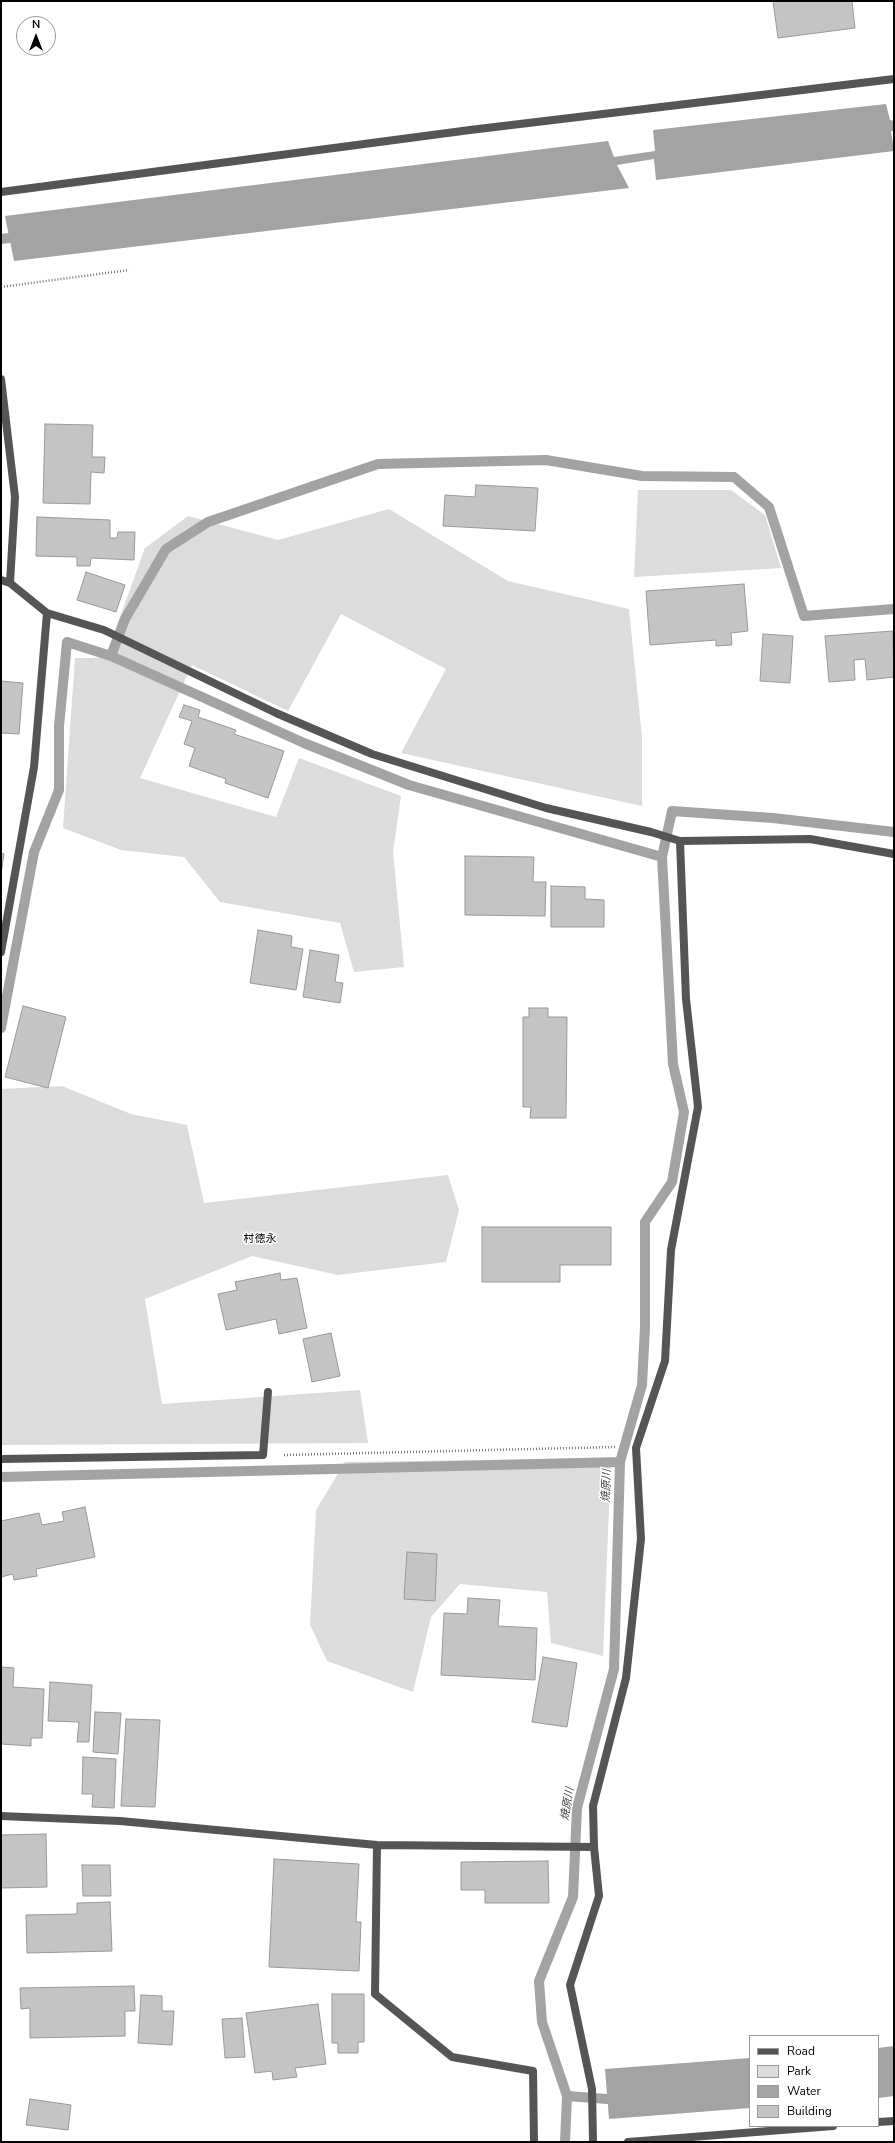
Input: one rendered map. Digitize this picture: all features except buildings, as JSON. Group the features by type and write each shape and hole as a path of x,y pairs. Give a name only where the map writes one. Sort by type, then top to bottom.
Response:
{"street":[{"path":"1,192 470,130 894,79"},
{"path":"1,379 15,497 10,583"},
{"path":"1,580 10,583 47,613 104,630 276,713 372,754 546,808 651,832 680,841 810,839 894,854"},
{"path":"1,952 34,767 47,613"},
{"path":"593,2142 592,2088 570,1986 599,1896 594,1847 593,1806 626,1678 640,1547 636,1448 665,1361 671,1250 698,1107 686,999 680,841"},
{"path":"1,1460 263,1455 268,1392"},
{"path":"1,1816 120,1821 377,1845 594,1847"},
{"path":"377,1845 375,1994 452,2057 533,2071 534,2142"},
{"path":"879,2122 894,2120"},
{"path":"628,2142 820,2127"}],"path":[{"path":"1,287 128,270"},
{"path":"263,1455 608,1447"}],"green space":[{"path":"638,490 731,490 765,515 781,568 634,577"},
{"path":"389,509 508,581 629,609 642,738 642,806 401,753 446,669 341,614 288,711 192,665 140,778 276,817 299,758 401,796 393,852 404,967 354,972 340,923 220,902 184,857 121,850 63,828 75,658 105,658 145,548 188,516 278,540"},
{"path":"62,1086 131,1114 187,1125 204,1203 448,1175 459,1210 446,1262 338,1275 252,1256 145,1299 162,1404 360,1390 368,1443 1,1445 1,1089"},
{"path":"611,1458 603,1656 551,1643 547,1592 460,1584 431,1617 413,1692 327,1661 310,1625 316,1510 345,1462"}],"water":[{"path":"886,104 890,120 894,121 894,131 891,131 894,151 656,180 654,159 617,165 629,188 14,261 5,216 608,141 614,157 655,151 653,130"},
{"path":"894,2046 894,2096 879,2098 879,2048"},
{"path":"749,2058 749,2108 609,2119 605,2069"}],"waterway":[{"path":"1,239 9,238"},
{"path":"111,656 125,619 166,549 208,522 378,464 546,460 642,476 734,477 769,507 804,616 894,609"},
{"name":"焼原川","path":"1,1028 34,852 59,790 59,726 67,642 111,656 304,743 409,785 662,857 673,1064 684,1112 672,1182 645,1222 645,1327 642,1385 620,1462 614,1669 577,1808 573,1897 539,1981 542,2022 567,2096 565,2142"},
{"path":"662,857 672,811 773,818 894,832"},
{"path":"1,1477 620,1462"},
{"path":"567,2096 621,2100"}],"district":[{"name":"村徳永","path":"260,1239"}]}
